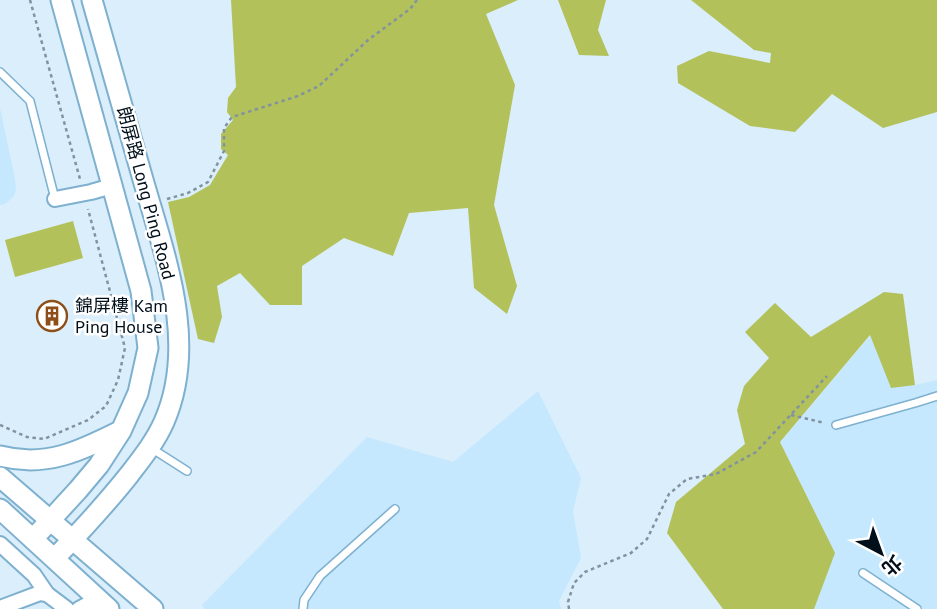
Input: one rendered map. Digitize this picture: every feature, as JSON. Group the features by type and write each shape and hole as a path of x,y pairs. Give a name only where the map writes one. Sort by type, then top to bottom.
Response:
{"main road":[{"name":"朗屏路 Long Ping Road","path":"33,539 99,465 121,431 138,393 148,348 141,291 61,0"},
{"name":"朗屏路 Long Ping Road","path":"55,558 111,498 150,448 164,421 176,384 176,310 167,264 92,0"},
{"path":"0,456 37,460 58,458 83,450 121,431"},
{"path":"0,477 153,609"},
{"path":"0,509 104,604"}],"street":[{"path":"55,199 112,186"},
{"path":"0,544 34,575 51,601"},
{"path":"0,608 40,593 67,609"},
{"path":"79,609 104,604"}],"lane":[{"path":"0,72 30,101 55,199"},
{"path":"836,425 937,396"},
{"path":"150,448 187,471"},
{"path":"303,609 304,600 320,576 395,509"},
{"path":"863,573 917,609"}],"path":[{"path":"30,0 80,183"},
{"path":"164,200 188,193 208,182 224,151 224,128 232,117 298,96 319,86 368,40 410,9 417,0"},
{"path":"0,425 27,437 44,439 88,420 106,406 118,380 125,348 87,205"},
{"path":"569,609 568,602 574,583 586,572 631,553 647,539 669,494 687,479 716,474 756,452 827,376"},
{"path":"791,415 836,425"},
{"path":"51,429 54,441"}],"shaded area":[{"path":"0,108 16,190 14,196 0,205"},
{"path":"871,335 915,385 937,380 937,609 814,609 834,553 780,442"},
{"path":"538,391 581,478 573,511 581,558 559,601 561,609 205,609 202,605 367,437 453,462"}],"green space":[{"path":"231,0 518,0 486,14 515,85 494,205 517,286 507,314 474,288 468,208 409,213 393,256 344,238 302,266 302,305 270,305 240,273 217,286 222,317 214,343 198,339 168,202 189,197 210,185 228,155 221,149 221,134 233,120 227,112 228,98 236,87"},
{"path":"558,0 606,0 598,30 609,56 579,55"},
{"path":"691,0 937,0 937,112 883,128 832,94 795,132 750,126 678,83 677,66 709,51 770,63 771,53 754,50"},
{"path":"73,221 83,258 15,277 5,240"},
{"path":"884,292 903,294 915,385 891,388 870,335 780,442 835,553 814,609 723,609 667,533 676,502 745,444 737,410 744,386 769,358 745,332 775,303 811,337"}],"place":[{"name":"錦屏樓 Kam Ping House","path":"52,316"}]}
